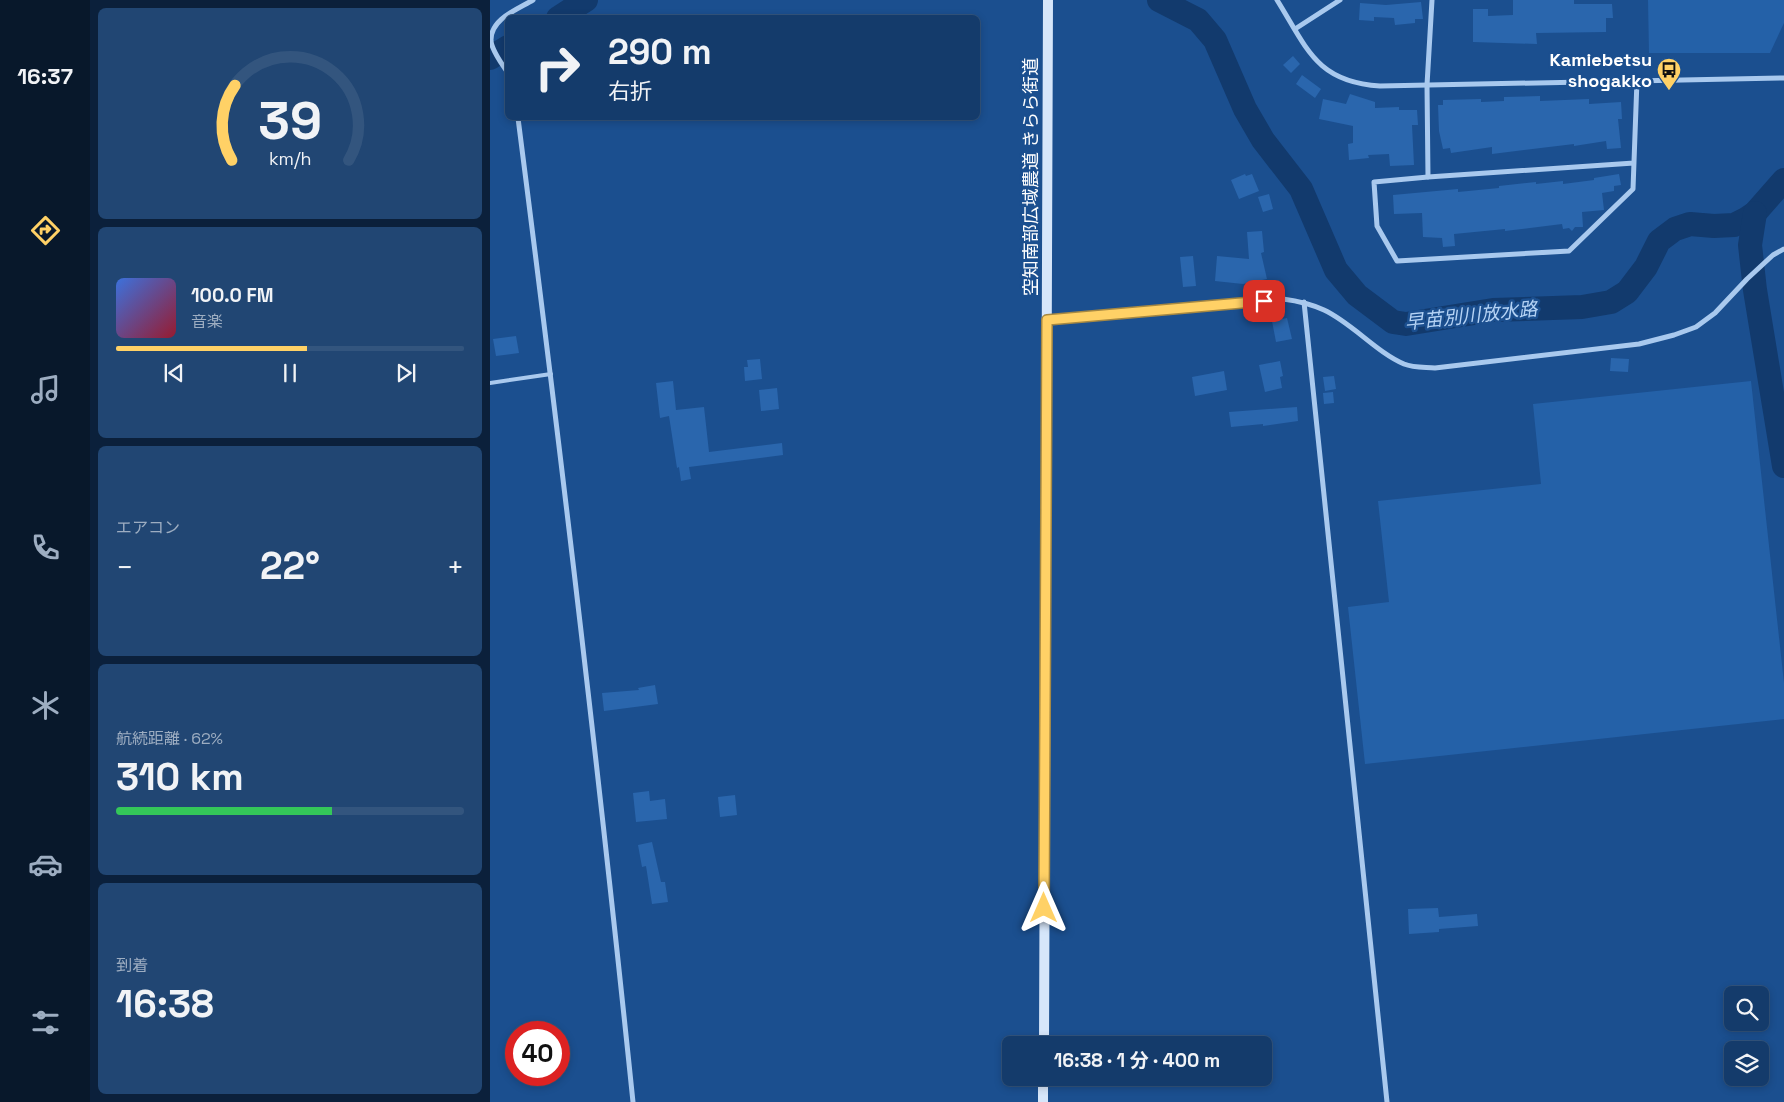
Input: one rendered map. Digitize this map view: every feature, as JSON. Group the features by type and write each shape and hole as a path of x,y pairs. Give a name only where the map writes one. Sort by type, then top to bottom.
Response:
{"street":[{"path":"506,15 533,0"},
{"name":"空知南部広域農道 きらら街道","path":"1044,1036 1048,0"},
{"path":"1277,0 1310,55 1327,71 1360,85 1784,78"},
{"path":"1294,29 1340,0"},
{"path":"1428,177 1428,85 1432,0"},
{"path":"505,15 500,18 491,31 491,43 505,68"},
{"path":"1634,163 1374,182 1377,226 1397,261 1569,251 1633,189 1634,163 1637,80"},
{"path":"518,120 550,374 633,1102"},
{"path":"1047,320 1284,299 1304,302 1326,311 1405,364 1435,368 1639,344 1674,335 1696,327 1715,313 1747,279 1773,255 1784,249"},
{"path":"1304,302 1387,1102"},
{"path":"1043,1102 1044,1086"}],"lane":[{"path":"490,383 550,374"}],"shaded area":[{"path":"1648,0 1784,0 1784,23 1770,53 1649,53"},
{"path":"1751,381 1784,683 1784,719 1365,764 1348,607 1389,602 1378,501 1541,484 1533,404"}],"building":[{"path":"1513,0 1574,0 1574,4 1612,4 1613,18 1606,18 1606,32 1536,33 1537,44 1473,42 1473,9 1488,9 1488,16 1513,15"},
{"path":"1421,2 1423,19 1415,19 1415,23 1395,25 1394,18 1374,17 1374,21 1359,20 1360,3 1386,5"},
{"path":"1293,56 1300,64 1291,73 1283,65"},
{"path":"1302,75 1321,89 1315,98 1296,84"},
{"path":"1350,94 1375,102 1375,108 1399,107 1399,110 1417,110 1418,125 1412,125 1414,165 1390,166 1389,154 1368,155 1369,158 1349,160 1348,144 1353,143 1353,126 1319,119 1323,99 1346,104"},
{"path":"1540,96 1540,101 1589,99 1589,104 1621,102 1622,119 1618,119 1621,148 1607,149 1606,141 1492,154 1492,147 1451,153 1450,148 1443,149 1439,131 1438,105 1443,105 1443,100 1481,99 1481,102 1504,101 1504,97"},
{"path":"1245,174 1246,176 1252,174 1259,191 1239,199 1231,180"},
{"path":"1619,174 1621,185 1614,186 1614,191 1602,193 1604,210 1582,212 1583,227 1575,227 1572,231 1569,228 1563,229 1562,224 1505,231 1505,229 1454,234 1455,246 1443,247 1442,238 1423,237 1422,213 1394,214 1393,195 1458,189 1458,192 1536,182 1536,184 1563,181 1563,184 1594,180 1594,178"},
{"path":"1269,194 1273,209 1263,212 1258,197"},
{"path":"1262,231 1264,252 1261,253 1267,279 1243,284 1215,281 1217,256 1249,259 1247,232"},
{"path":"1193,256 1196,286 1183,287 1180,257"},
{"path":"1287,318 1292,339 1276,342 1272,321"},
{"path":"516,336 519,353 496,356 493,339"},
{"path":"1611,358 1629,359 1628,372 1610,371"},
{"path":"760,359 762,379 745,381 744,367 748,367 747,360"},
{"path":"1280,361 1283,376 1280,377 1282,388 1265,392 1259,365"},
{"path":"1224,371 1227,390 1195,396 1192,377"},
{"path":"1334,376 1336,389 1325,391 1323,377"},
{"path":"673,381 676,410 704,407 709,452 782,443 783,455 689,467 691,479 681,481 679,467 677,468 669,416 660,418 656,383"},
{"path":"777,388 779,409 761,411 759,390"},
{"path":"1333,392 1334,403 1324,404 1323,393"},
{"path":"1297,407 1298,421 1263,426 1263,424 1231,427 1229,412"},
{"path":"655,685 658,704 604,711 602,693 639,690 638,688"},
{"path":"649,791 650,801 665,799 667,819 636,822 633,793"},
{"path":"735,795 737,815 720,817 718,797"},
{"path":"652,842 661,882 665,882 668,902 652,904 646,866 642,867 638,845"},
{"path":"1438,908 1439,917 1477,914 1478,926 1439,929 1439,932 1409,934 1408,909"}],"waterway":[{"name":"早苗別川放水路","path":"563,15 586,0"},
{"name":"早苗別川放水路","path":"1159,0 1198,20 1215,40 1245,109 1263,140 1301,189 1336,270 1357,295 1393,322 1406,324 1493,310 1582,307 1611,302 1627,292 1646,267 1659,241 1675,229 1690,224 1734,225 1755,213 1784,180"},
{"name":"早苗別川放水路","path":"490,58 505,49"},
{"path":"1755,213 1750,245 1755,290 1784,466"}],"place":[{"name":"Kamiebetsu shogakko","path":"1669,91"}],"route":[{"path":"1044,908 1047,320 1264,301"}]}
